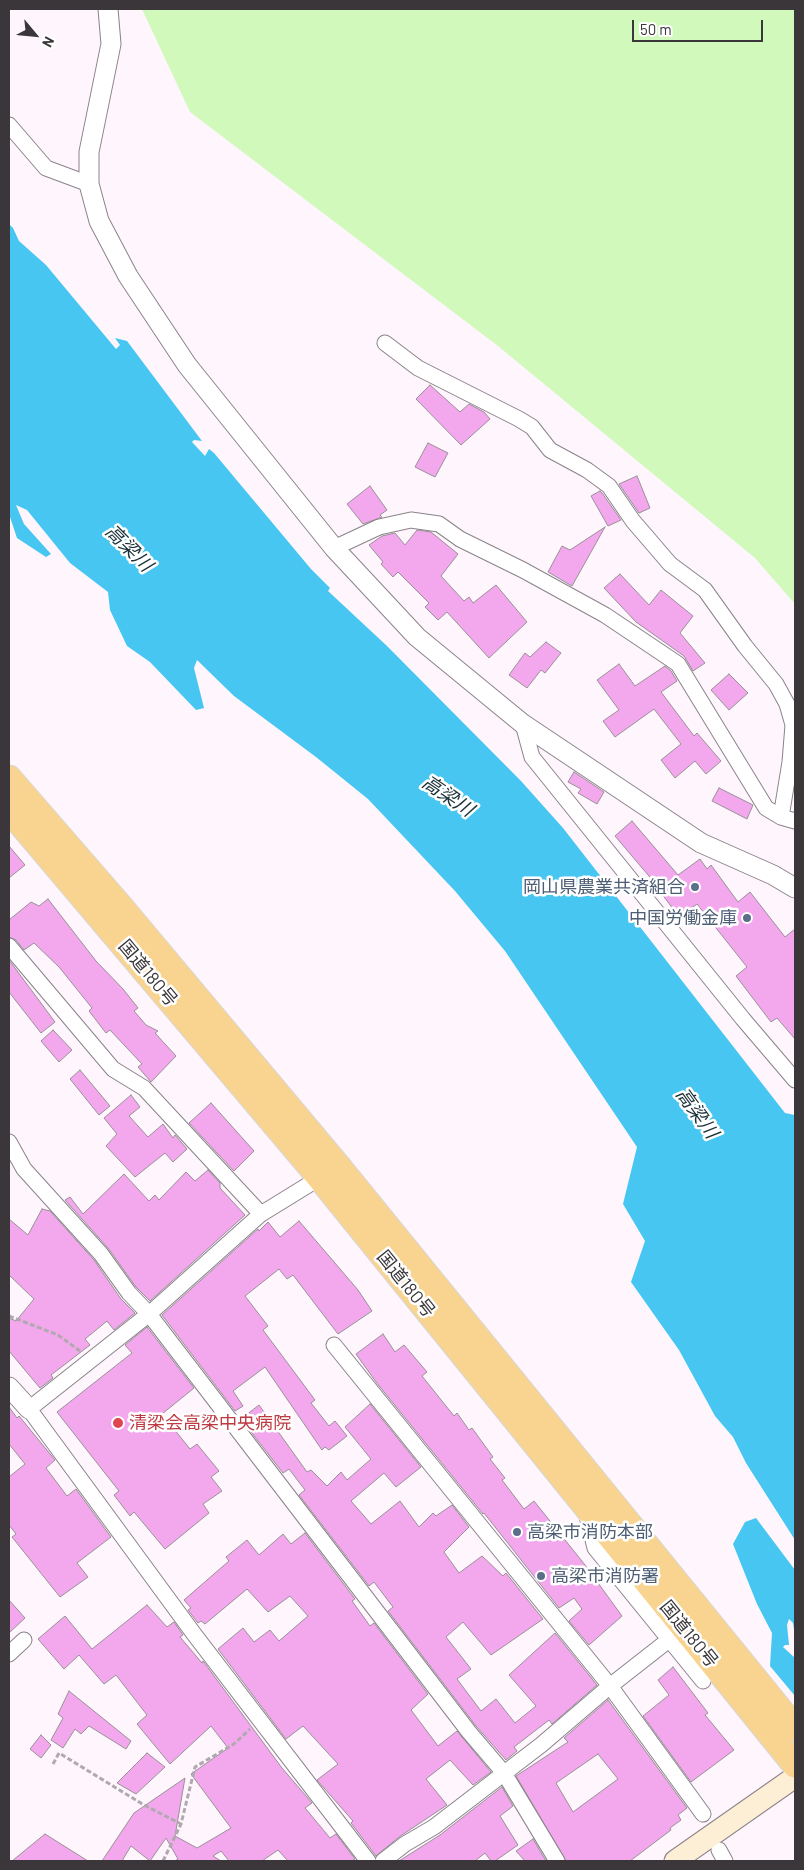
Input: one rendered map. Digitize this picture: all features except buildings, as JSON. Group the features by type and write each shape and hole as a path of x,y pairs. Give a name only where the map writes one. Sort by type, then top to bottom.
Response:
{"highway":[{"name":"国道180号","path":"9,778 329,1172 795,1728"},
{"name":"国道180号","path":"9,810 329,1172 584,1504 795,1765"}],"main road":[{"path":"675,1861 795,1777"}],"street":[{"path":"108,9 111,44 89,152 90,184 99,222 128,276 187,365 334,548 417,637 522,724 702,843 773,875 795,888"},
{"path":"9,125 46,168 90,184"},
{"path":"334,548 380,527 411,520 439,524 460,539 523,570 605,615 678,664 766,808 788,819 793,725 787,704 776,684 745,646 705,590 670,564 633,521 609,486 587,470 550,450 532,427 418,368 385,343"},
{"path":"522,724 532,756 743,1019 795,1080"},
{"path":"9,946 113,1069 144,1088 261,1214"},
{"path":"9,1142 24,1169 100,1254 129,1293 149,1314 469,1732 504,1773 557,1861"},
{"path":"29,1409 149,1314 261,1214 329,1172"},
{"path":"334,1345 610,1686 703,1814"},
{"path":"9,1387 29,1409 260,1720 368,1861"},
{"path":"584,1504 595,1548 703,1680"},
{"path":"9,1654 24,1640"},
{"path":"383,1861 405,1844 434,1827 670,1640"}],"path":[{"path":"9,1316 58,1335 92,1360"},
{"path":"163,1861 181,1824 195,1767 234,1744 260,1720"},
{"path":"53,1764 59,1753 144,1805 181,1824"}],"green space":[{"path":"142,9 795,9 795,604 755,558 498,346 190,112"}],"water":[{"name":"高梁川","path":"9,224 19,241 46,265 116,349 120,345 115,338 127,341 202,441 194,440 192,442 205,456 209,449 214,453 311,569 330,588 328,591 387,646 521,781 563,828 785,1113 795,1115 795,1540 746,1463 733,1437 715,1416 679,1350 631,1282 645,1241 623,1204 637,1147 505,951 455,891 368,799 316,757 234,696 197,660 194,668 204,708 196,710 150,662 127,646 110,610 108,592 70,563 27,510 16,505 24,524 51,554 46,557 17,538 9,514"},
{"path":"756,1518 795,1570 795,1636 793,1623 789,1619 787,1625 789,1645 783,1647 795,1658 795,1696 770,1666 772,1633 757,1604 733,1544 745,1522"}],"place":[{"name":"岡山県農業共済組合","path":"695,887"},
{"name":"中国労働金庫","path":"747,918"},
{"name":"清梁会高梁中央病院","path":"118,1423"},
{"name":"高梁市消防本部","path":"517,1532"},
{"name":"高梁市消防署","path":"541,1576"}]}
